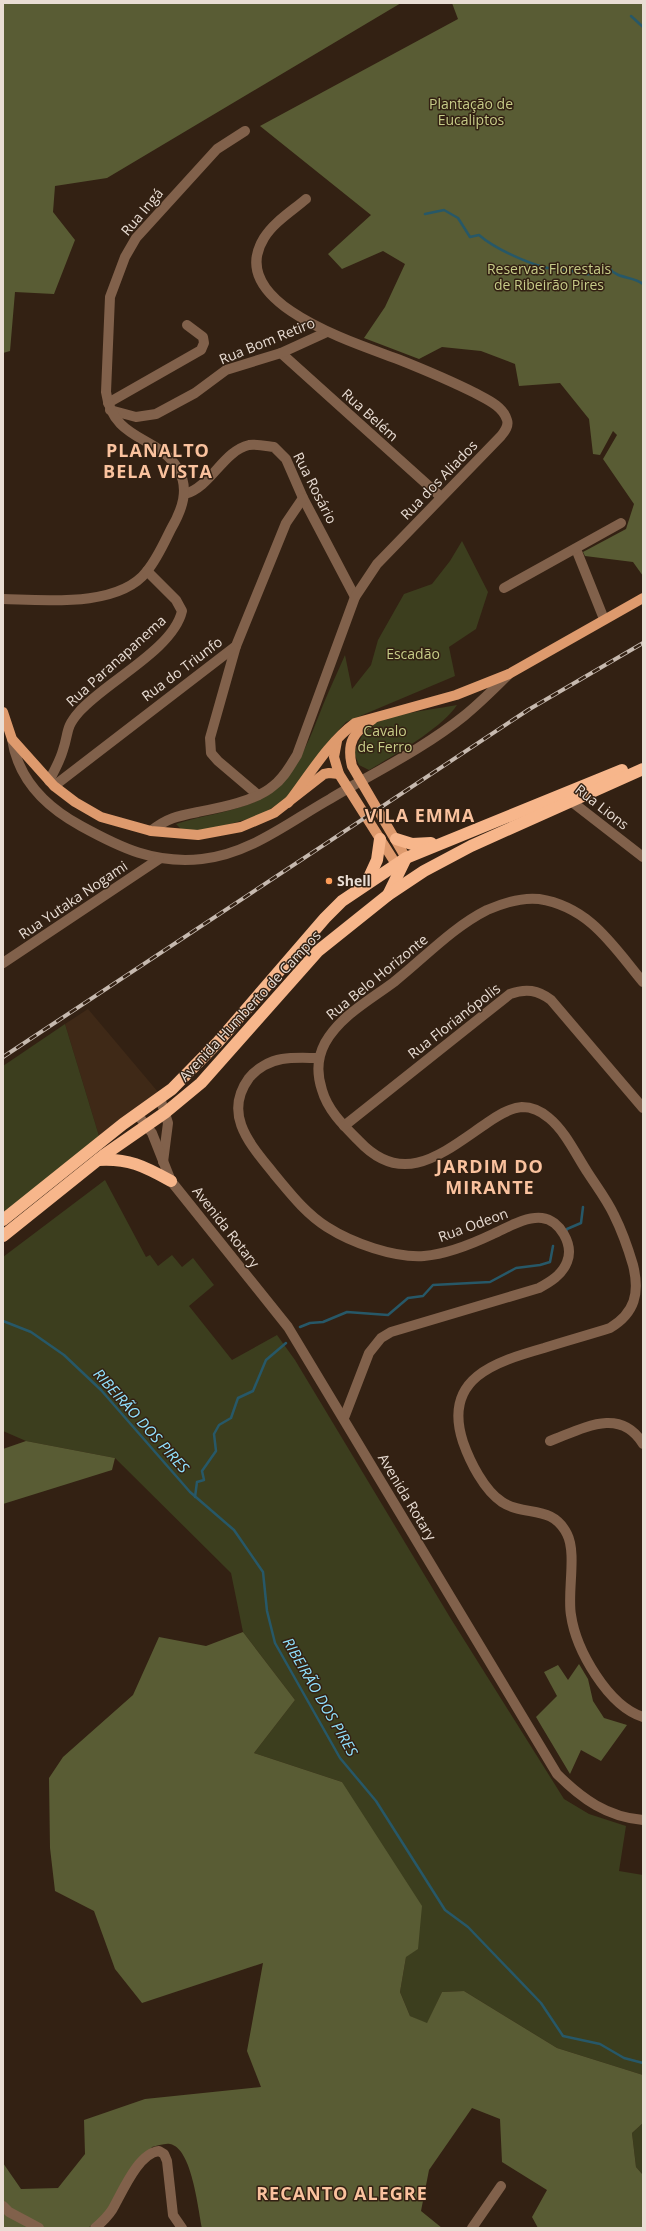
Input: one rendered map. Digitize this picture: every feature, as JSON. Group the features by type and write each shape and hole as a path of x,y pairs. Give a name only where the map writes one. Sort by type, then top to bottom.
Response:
{"highway":[{"name":"Avenida Humberto de Campos","path":"3,1236 98,1160 145,1125 166,1112 201,1083 293,977 342,930 388,895 424,871 643,761"},
{"name":"Avenida Humberto de Campos","path":"3,1220 137,1114 160,1098 202,1060 342,901 368,882 440,842 567,798 643,769"},
{"path":"368,882 377,860 377,834"},
{"path":"396,839 412,844 440,842"},
{"path":"388,895 401,863 424,871"},
{"path":"342,901 333,919 342,930"},
{"path":"98,1160 117,1158 142,1165 171,1181"}],"main road":[{"path":"288,803 321,758 355,723 456,695 509,674 643,598"},
{"path":"3,712 12,739 52,783 76,802 101,817 151,831 198,835 218,833 255,822 288,803 324,774 329,772 341,778"},
{"path":"377,717 360,730 350,743 349,750 354,768 396,839 401,863"},
{"path":"338,739 334,757 341,778 377,834 401,863"},
{"path":"321,758 340,757 354,768"}],"street":[{"name":"Rua Ingá","path":"109,406 106,392 110,297 125,257 136,238 217,149 245,131"},
{"name":"Rua dos Aliados","path":"151,831 168,818 214,809 258,795 272,787 286,774 297,755 355,597 377,564 501,436 507,427 507,419 492,402 464,388 327,332 294,314 272,297 260,280 256,265 258,251 264,238 276,224 306,199"},
{"path":"3,598 75,600 114,592 133,584 147,572 178,516 184,494 178,470 169,458 124,429 109,406 201,350 204,343 204,337 188,325"},
{"name":"Rua Bom Retiro","path":"109,406 136,417 156,414 195,393 226,370 281,353 327,332"},
{"name":"Rua Belém","path":"281,353 441,497"},
{"name":"Rua Rosário","path":"184,494 203,485 238,450 249,446 260,445 274,447 286,459 303,498 355,597"},
{"name":"Rua do Triunfo","path":"52,783 236,646 286,523 303,498"},
{"path":"504,588 621,523"},
{"path":"576,549 604,619"},
{"name":"Rua Paranapanema","path":"52,783 63,750 66,731 76,716 163,641 180,622 182,611 176,600 147,572"},
{"path":"236,646 210,738 211,752 229,773 258,795"},
{"path":"12,739 14,755 21,772 29,785 49,804 73,821 108,841 159,859 202,859 226,854 281,830 436,736 464,716 509,674"},
{"name":"Rua Lions","path":"567,798 642,854"},
{"name":"Rua Yutaka Nogami","path":"3,963 159,859"},
{"name":"Rua Belo Horizonte","path":"643,982 604,934 586,917 553,902 537,899 520,899 492,908 468,921 352,1013 333,1030 324,1044 319,1058 320,1087 324,1099 344,1126 378,1158 390,1163 405,1165 420,1162 440,1155 500,1114 520,1107 535,1109 548,1117 562,1132 614,1214 628,1248 635,1276 636,1294 632,1309 623,1320 610,1328 505,1359 486,1368 472,1380 462,1398 459,1413 460,1431 466,1449 482,1479 493,1494 511,1507 540,1512 551,1516 562,1525 568,1536 570,1551 570,1615 576,1635 587,1660 613,1698 624,1708 643,1717"},
{"name":"Rua Florianópolis","path":"344,1126 510,994 520,990 541,993 551,1000 643,1108"},
{"name":"Rua Odeon","path":"319,1058 282,1059 263,1066 253,1074 243,1087 238,1104 239,1121 252,1146 307,1212 327,1227 351,1240 386,1251 423,1256 448,1251 527,1220 541,1218 552,1222 561,1230 569,1252 567,1263 560,1273 551,1281 539,1288 391,1332 380,1338 369,1352 344,1418"},
{"path":"160,1098 166,1112 167,1131 163,1162"},
{"name":"Avenida Rotary","path":"137,1114 152,1133 171,1181 288,1327 557,1774 576,1793 600,1809 628,1818 643,1820"},
{"path":"550,1441 606,1422 622,1424 635,1432 643,1444"},
{"path":"95,2228 112,2210 133,2172 144,2159 152,2153 159,2151 164,2154 168,2161 173,2215 182,2228"},
{"path":"472,2228 501,2186"},
{"path":"3,2206 9,2212 39,2228"}],"shaded area":[{"path":"88,1009 158,1092 99,1136 65,1024"}],"green space":[{"path":"3,3 401,3 107,178 55,186 53,212 75,240 54,294 15,292 10,351 3,353"},
{"name":"Reservas Florestais de Ribeirão Pires","path":"452,3 643,3 643,576 633,562 585,556 583,552 626,529 634,504 603,459 617,435 613,431 600,455 593,454 589,419 560,383 519,386 515,364 481,351 442,347 419,359 364,338 385,307 405,264 383,251 342,269 328,254 371,215 260,126 458,19"},
{"name":"Escadão","path":"462,541 488,592 476,629 449,647 455,676 346,722 328,742 289,796 262,815 201,832 181,829 176,824 250,804 265,797 278,787 297,763 311,735 345,655 352,689 371,665 378,640 404,594 432,584 450,561"},
{"name":"Cavalo de Ferro","path":"457,705 450,714 429,732 391,757 369,770 359,765 354,753 363,734 372,725 379,721 400,715"},
{"path":"65,1024 99,1136 3,1214 3,1066"},
{"path":"105,1180 146,1257 150,1255 158,1266 172,1255 182,1267 193,1258 214,1285 189,1306 232,1360 277,1335 295,1360 451,1619 564,1799 589,1814 626,1826 619,1871 643,1875 643,2075 557,2048 464,1991 442,1992 427,2024 410,2016 400,1992 406,1957 342,1782 254,1753 295,1700 243,1632 231,1573 115,1458 26,1441 3,1431 3,1257"},
{"path":"26,1441 115,1458 112,1470 3,1504 3,1449"},
{"path":"243,1632 295,1700 254,1753 342,1782 422,1906 418,1949 406,1957 400,1992 410,2016 427,2023 442,1992 464,1991 557,2048 643,2075 643,2123 632,2133 636,2167 643,2175 643,2228 538,2228 532,2217 547,2190 502,2162 500,2119 472,2108 429,2170 421,2211 442,2228 202,2228 193,2180 184,2156 178,2148 170,2144 163,2144 152,2147 121,2202 88,2228 3,2228 3,2163 21,2189 58,2188 85,2154 84,2120 145,2099 261,2087 247,2051 263,1963 142,2003 115,1969 94,1911 55,1891 50,1848 49,1778 63,1757 133,1695 159,1637 206,1646"},
{"path":"579,1664 588,1679 593,1701 604,1718 627,1725 601,1761 581,1750 570,1774 536,1717 557,1696 544,1672 558,1665 568,1680"},
{"path":"643,2123 643,2175 636,2167 632,2133"}],"waterway":[{"path":"631,16 643,27"},
{"path":"425,214 444,210 458,218 470,237 479,235 508,253 534,264 559,270 568,269 573,272 583,274 594,274 610,269 621,276 639,281 643,284"},
{"path":"566,1232 567,1229 581,1223 583,1207"},
{"path":"300,1327 310,1323 323,1322 347,1312 388,1315 408,1298 423,1296 433,1285 490,1282 516,1268 540,1265 550,1262 553,1246"},
{"name":"RIBEIRÃO DOS PIRES","path":"3,1321 31,1332 64,1355 101,1390 190,1492 234,1530 263,1572 267,1611 275,1643 340,1758 376,1801 445,1910 468,1927 541,2003 563,2036 600,2044 624,2058 643,2063"},
{"path":"195,1497 197,1482 204,1480 202,1471 216,1451 214,1434 219,1425 231,1418 238,1398 253,1391 266,1360 286,1343"}],"railway":[{"path":"3,1057 528,710 643,643"}],"place":[{"name":"Shell","path":"329,881"}],"district":[{"name":"PLANALTO BELA VISTA","path":"158,461"},
{"name":"VILA EMMA","path":"420,816"},
{"name":"JARDIM DO MIRANTE","path":"490,1177"},
{"name":"RECANTO ALEGRE","path":"342,2194"}],"park label":[{"name":"Plantação de Eucaliptos","path":"471,112"}]}
